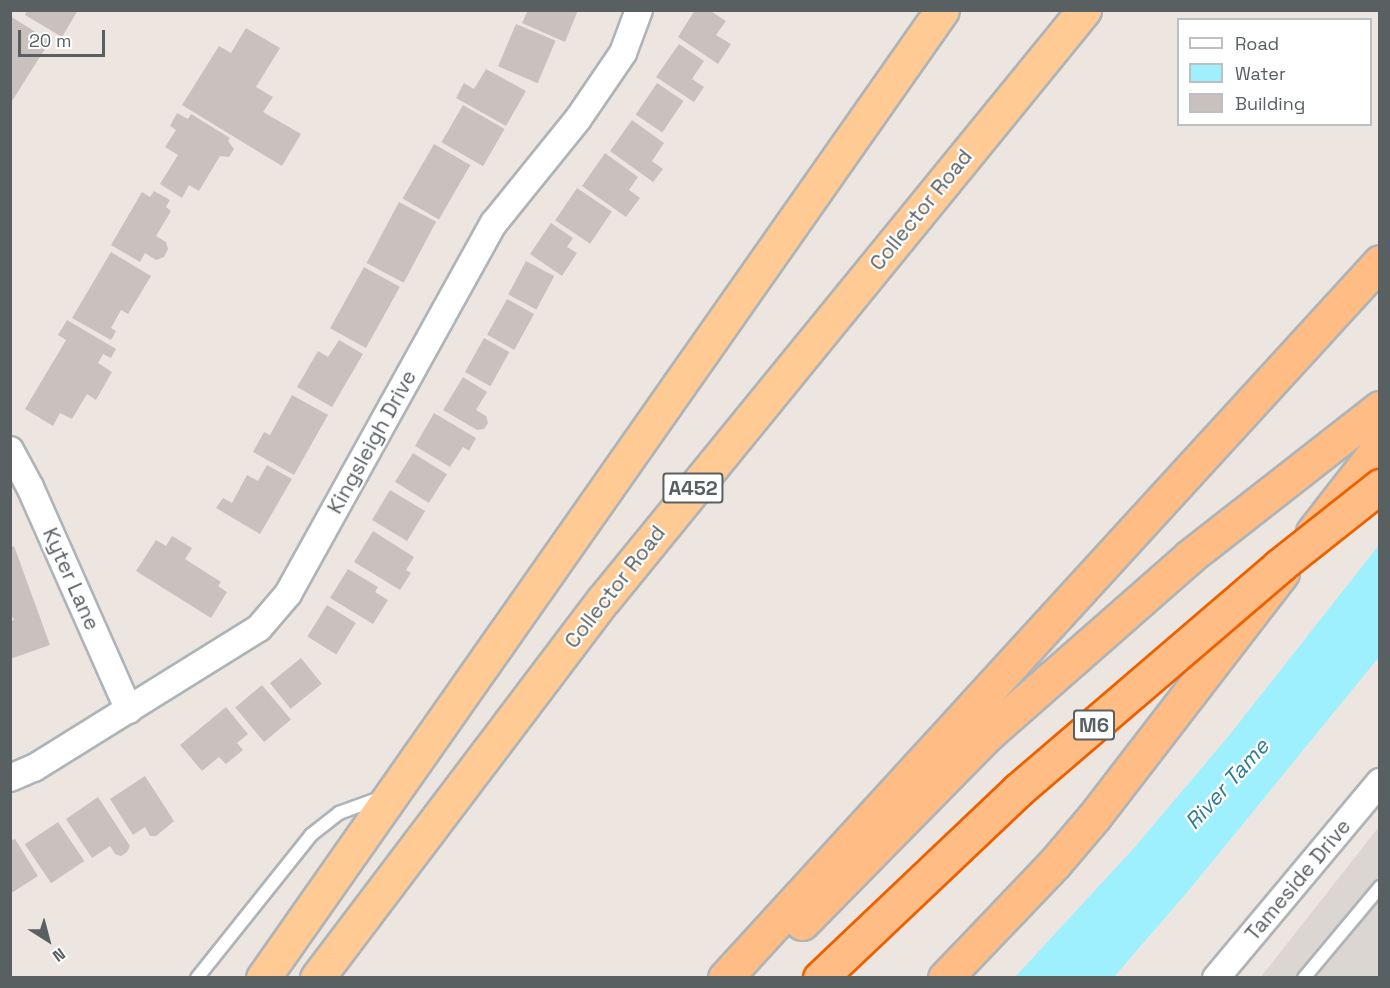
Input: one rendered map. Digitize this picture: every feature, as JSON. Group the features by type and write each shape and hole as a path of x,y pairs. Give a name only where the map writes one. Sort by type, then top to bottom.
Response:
{"highway":[{"path":"263,978 942,10"},
{"name":"Collector Road","path":"319,976 603,599 1084,10"},
{"path":"725,978 1380,262"},
{"path":"748,978 989,733 1189,557 1380,408"},
{"path":"945,978 1054,864 1094,817 1380,446"},
{"name":"M6","path":"820,978 1018,790 1279,566 1380,486"}],"street":[{"name":"Kingsleigh Drive","path":"10,778 34,768 259,628 288,594 494,224 578,119 623,53 639,10"},
{"name":"Kyter Lane","path":"10,450 30,487 129,710"},
{"name":"Tameside Drive","path":"1216,978 1380,782"}],"lane":[{"path":"196,978 311,835 339,813 390,794"},
{"path":"1304,978 1380,887"}],"shaded area":[{"path":"1379,826 1379,977 1260,978 1378,828"}],"water":[{"name":"River Tame","path":"1379,545 1379,657 1189,890 1114,977 1015,977 1134,848 1227,738"}],"building":[{"path":"27,10 78,10 62,37 25,15"},
{"path":"528,10 578,10 565,42 522,23"},
{"path":"695,10 709,10 726,21 716,35 731,44 718,64 678,37"},
{"path":"10,16 50,41 12,101 10,100"},
{"path":"516,24 556,41 538,83 498,66"},
{"path":"246,28 280,48 256,87 273,97 263,112 301,134 282,166 182,105 219,46 231,53"},
{"path":"679,44 704,61 692,79 704,87 694,102 656,77"},
{"path":"486,69 526,91 506,126 456,98 464,83 474,89"},
{"path":"657,83 684,101 662,132 636,115"},
{"path":"463,105 505,129 483,166 442,142"},
{"path":"177,113 188,119 191,114 230,138 228,141 234,149 229,157 220,156 199,191 189,185 182,198 160,184 178,155 165,147 176,130 170,126"},
{"path":"632,120 664,143 652,161 663,169 653,182 610,151"},
{"path":"434,144 470,165 439,220 402,199"},
{"path":"605,153 638,177 629,190 640,198 626,217 582,186"},
{"path":"577,188 612,211 590,244 555,220"},
{"path":"154,191 170,200 166,207 171,211 156,236 166,242 168,249 164,257 156,260 145,253 140,262 111,245 142,192 150,197"},
{"path":"399,202 436,222 404,283 367,263"},
{"path":"551,223 573,238 567,247 577,253 562,276 530,254"},
{"path":"111,252 151,276 128,314 121,310 111,328 116,331 111,340 72,318"},
{"path":"526,261 554,276 536,310 508,295"},
{"path":"364,267 400,287 366,348 330,328"},
{"path":"507,299 534,314 514,350 487,335"},
{"path":"67,320 116,349 111,358 103,354 98,363 112,372 96,400 87,394 72,419 60,413 53,426 25,409 66,340 58,335"},
{"path":"484,338 509,352 490,386 465,372"},
{"path":"339,340 363,354 332,407 297,387 318,351 328,357"},
{"path":"463,377 487,392 476,410 486,416 488,423 484,429 477,430 443,410"},
{"path":"292,395 328,415 294,475 253,452 264,432 270,435"},
{"path":"434,413 476,438 469,451 463,447 450,467 415,446"},
{"path":"413,453 447,474 429,503 395,482"},
{"path":"267,465 292,479 260,534 216,508 223,498 232,503 247,475 258,481"},
{"path":"390,490 425,511 407,541 372,520"},
{"path":"373,531 414,557 406,570 411,573 400,590 354,562"},
{"path":"172,536 192,548 185,559 221,582 218,586 227,592 211,618 136,571 156,540 166,546"},
{"path":"14,546 50,645 10,659 10,622 14,620 10,612 10,548"},
{"path":"348,569 378,587 375,592 388,600 373,624 330,598"},
{"path":"327,605 356,623 336,654 307,636"},
{"path":"301,658 322,684 291,709 270,683"},
{"path":"262,685 291,719 264,742 235,707"},
{"path":"226,707 248,734 237,743 243,750 226,764 219,757 202,771 180,745"},
{"path":"145,776 174,821 156,836 150,836 145,827 133,835 110,799"},
{"path":"98,797 130,846 121,856 115,854 110,846 92,858 66,819"},
{"path":"58,822 84,861 51,883 25,844"},
{"path":"15,839 38,876 10,894 10,841"}]}
